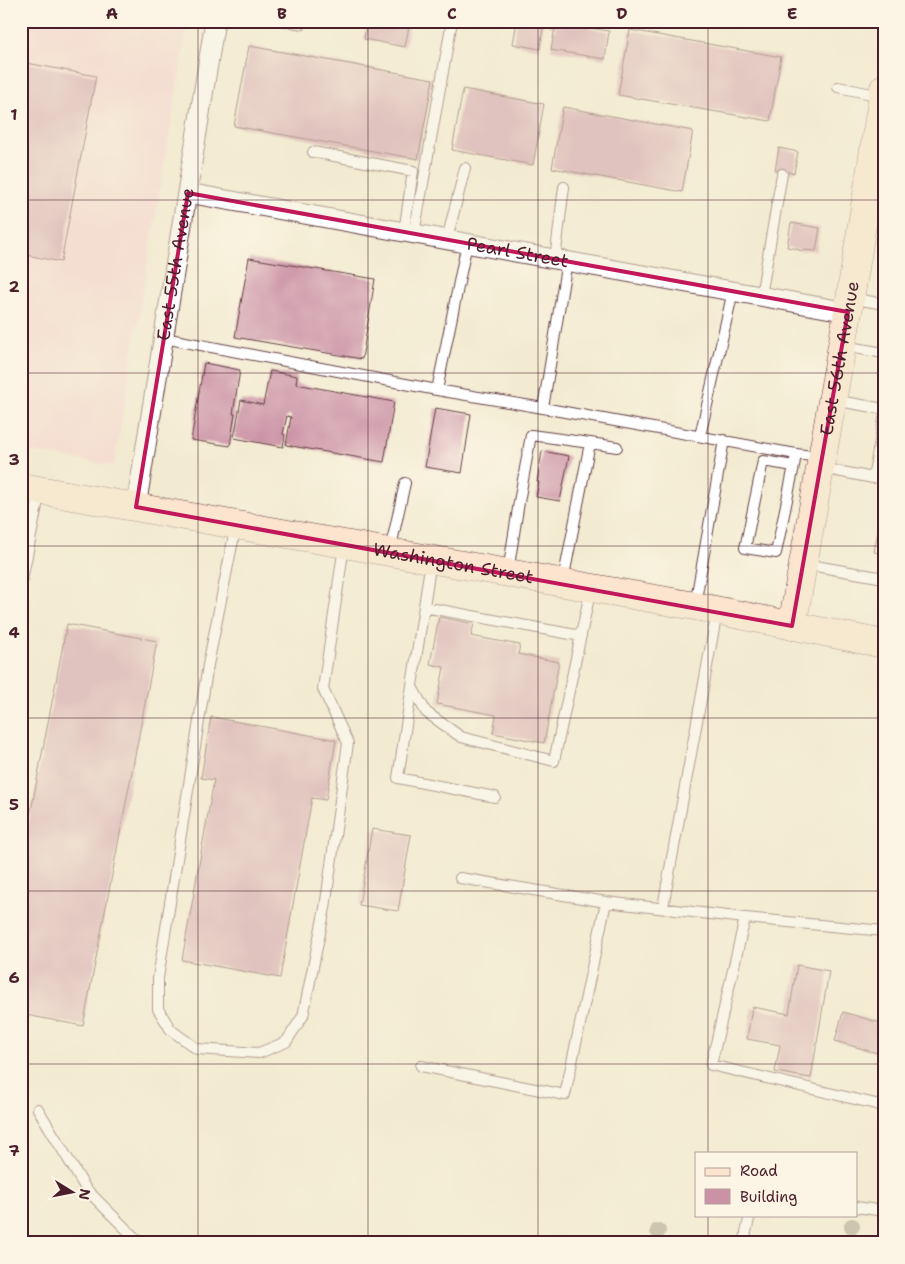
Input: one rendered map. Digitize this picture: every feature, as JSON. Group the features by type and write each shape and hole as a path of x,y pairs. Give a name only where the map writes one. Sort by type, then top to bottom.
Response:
{"main road":[{"name":"East 56th Avenue","path":"792,626 803,564 813,460 832,400 879,151 883,92"},
{"name":"Washington Street","path":"30,488 592,587 884,644"}],"street":[{"name":"East 55th Avenue","path":"136,506 215,21"},
{"name":"Pearl Street","path":"188,192 733,292 849,305"}],"lane":[{"path":"409,233 452,21"},
{"path":"838,87 883,92"},
{"path":"313,152 413,171 409,233"},
{"path":"447,239 465,168"},
{"path":"760,296 782,174"},
{"path":"543,408 561,260 564,187"},
{"path":"437,390 467,243"},
{"path":"700,436 733,292"},
{"path":"849,305 884,304"},
{"path":"164,338 437,390 724,440 813,460 873,478 884,419"},
{"path":"842,346 884,352"},
{"path":"832,400 884,409"},
{"path":"508,573 531,435 617,447"},
{"path":"662,907 706,608 724,440"},
{"path":"563,582 590,443"},
{"path":"794,466 776,554 745,548 763,461 794,466 813,460"},
{"path":"390,552 405,483"},
{"path":"21,585 30,488"},
{"path":"236,524 208,665 158,978 158,1009 171,1030 197,1049 259,1053 286,1042 303,1016 325,908 348,743 323,689 344,543"},
{"path":"431,559 398,778 495,797"},
{"path":"803,564 884,578"},
{"path":"412,687 426,712 461,737 554,761 592,587"},
{"path":"424,607 581,636"},
{"path":"460,878 606,902 745,918 884,930"},
{"path":"421,1066 565,1095 606,902"},
{"path":"745,918 711,1065 884,1106"},
{"path":"38,1109 86,1189 140,1243"},
{"path":"858,1207 884,1210"},
{"path":"745,1243 750,1216"}],"highlighted area":[{"path":"188,193 848,312 792,626 136,507"}],"shaded area":[{"path":"21,21 188,21 114,466 21,450"}],"building":[{"path":"261,21 306,21 304,30"},
{"path":"367,21 410,21 405,47 364,39"},
{"path":"517,21 544,21 540,49 513,44"},
{"path":"548,21 590,21 589,28 609,31 605,59 551,50 555,27 547,26"},
{"path":"630,30 781,57 770,121 618,95"},
{"path":"249,46 433,79 418,159 234,126"},
{"path":"21,62 96,76 61,262 21,254"},
{"path":"463,89 544,104 533,165 452,150"},
{"path":"563,107 693,131 682,192 552,168"},
{"path":"779,148 798,152 794,173 775,170"},
{"path":"791,223 820,228 816,251 804,251 787,247"},
{"path":"249,258 375,279 362,359 235,337"},
{"path":"204,363 240,370 230,446 191,440"},
{"path":"270,371 297,376 296,384 394,402 384,462 286,445 291,417 287,416 283,434 285,435 283,447 234,438 241,400 263,405"},
{"path":"435,408 471,414 462,473 425,467"},
{"path":"542,451 569,456 560,501 536,497"},
{"path":"884,505 884,554 874,552"},
{"path":"439,617 474,624 471,636 520,645 518,654 559,662 544,743 493,733 496,715 437,704 444,667 430,664"},
{"path":"67,624 157,641 83,1026 21,1014 21,863"},
{"path":"211,717 336,740 326,800 312,798 280,978 182,960 214,780 201,778"},
{"path":"372,829 411,835 398,911 359,905"},
{"path":"797,965 829,971 811,1078 775,1072 780,1045 747,1039 752,1007 789,1014"},
{"path":"843,1012 884,1024 884,1055 835,1041"}]}
